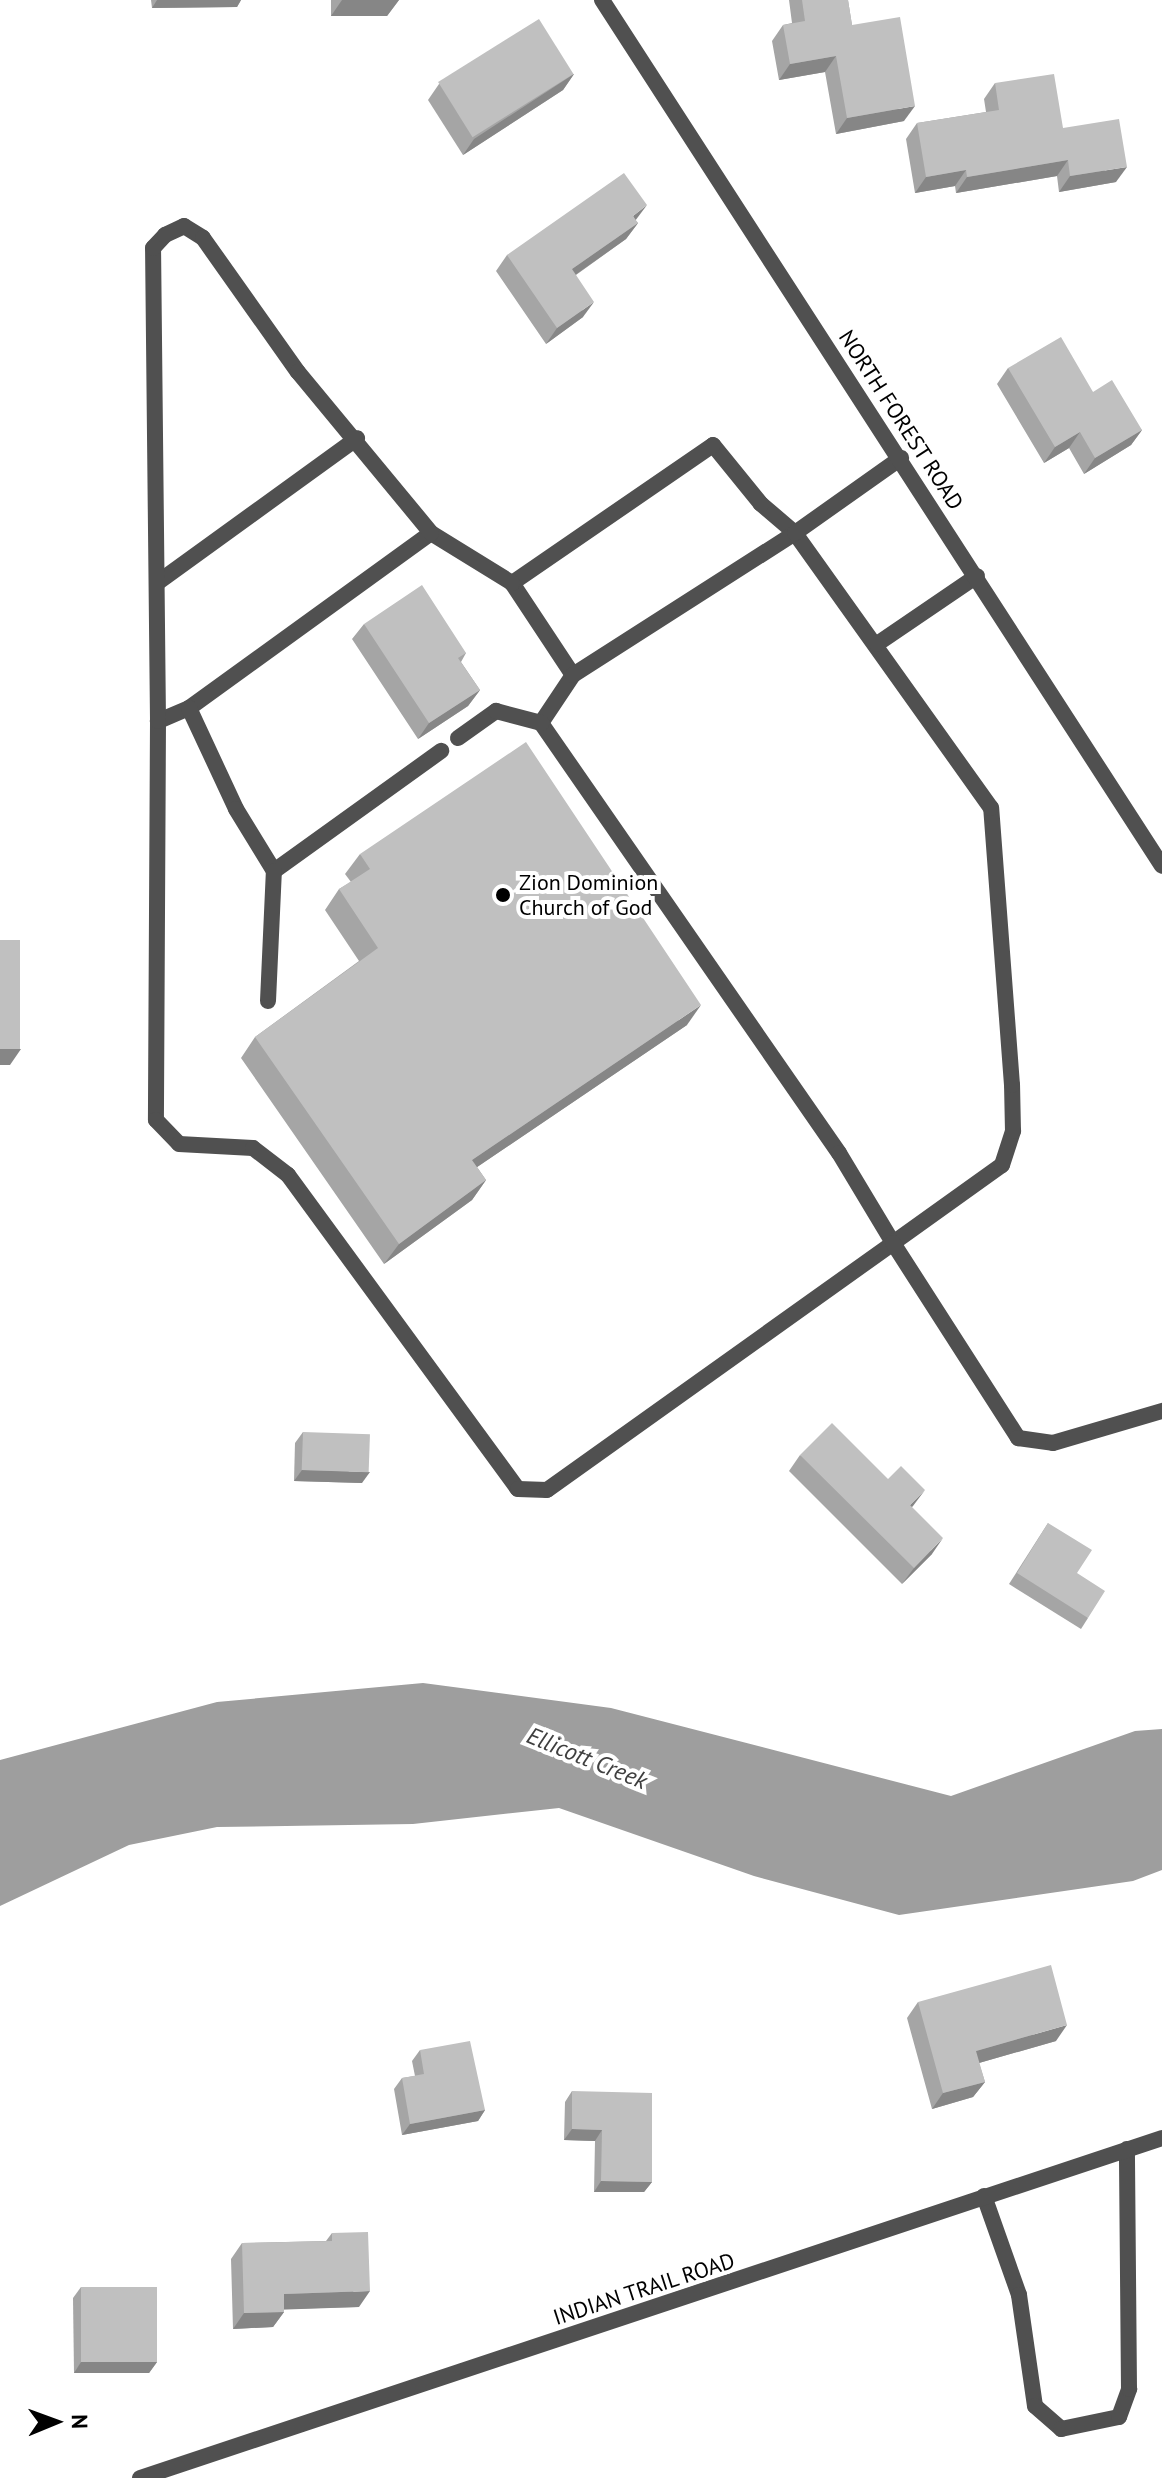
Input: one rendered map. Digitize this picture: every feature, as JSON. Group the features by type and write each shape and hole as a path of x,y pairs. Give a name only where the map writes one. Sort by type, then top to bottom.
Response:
{"street":[{"name":"NORTH FOREST ROAD","path":"602,0 1162,866"},
{"path":"512,583 713,445 761,504 795,533 991,808 1013,1131 1002,1165 547,1490 518,1489 288,1175 253,1148 179,1144 156,1120 158,721 153,248 165,235 184,226 203,238 298,372 357,438 431,533 512,583 573,675"},
{"path":"157,583 357,438"},
{"path":"541,723 573,675 795,533 901,458"},
{"path":"158,721 189,708 431,533"},
{"path":"877,644 977,576"},
{"path":"189,708 236,809 274,871 268,1001"},
{"path":"458,738 496,711 541,723 839,1153 1018,1438 1053,1443 1162,1411"},
{"path":"274,871 441,751"},
{"name":"INDIAN TRAIL ROAD","path":"140,2478 1162,2138"},
{"path":"984,2196 1019,2295 1035,2406 1061,2429 1119,2417 1129,2389 1127,2149"}],"water":[{"name":"Ellicott Creek","path":"423,1683 611,1708 951,1796 1135,1731 1162,1729 1162,1870 1133,1881 899,1915 754,1876 559,1808 413,1824 217,1827 129,1845 0,1906 0,1760 217,1702"}],"building":[{"path":"802,0 848,0 852,25 900,17 915,106 847,118 836,56 790,64 783,25 805,21"},
{"path":"539,19 573,74 473,137 438,82"},
{"path":"1054,74 1063,128 1119,119 1127,167 1070,176 1068,160 967,177 966,170 926,177 917,123 999,110 995,83"},
{"path":"624,173 647,205 633,216 638,223 572,269 594,302 557,328 507,255"},
{"path":"1061,337 1093,392 1112,380 1142,430 1095,458 1080,432 1055,447 1008,368"},
{"path":"422,585 466,653 458,658 480,690 429,723 364,624"},
{"path":"526,742 701,1005 472,1160 486,1180 399,1244 255,1037 378,948 339,889 370,869 360,854"},
{"path":"0,940 20,940 20,1049 0,1049"},
{"path":"832,1423 888,1479 901,1466 925,1490 910,1505 943,1538 914,1568 800,1455"},
{"path":"303,1432 370,1434 369,1472 302,1470"},
{"path":"1048,1523 1092,1550 1077,1573 1105,1591 1088,1618 1017,1573"},
{"path":"1051,1965 1067,2025 976,2051 985,2082 943,2093 918,2002"},
{"path":"470,2041 485,2110 410,2124 402,2078 424,2074 420,2050"},
{"path":"572,2091 652,2093 652,2182 601,2181 602,2130 572,2129"},
{"path":"368,2232 370,2291 284,2294 284,2312 244,2313 242,2243 332,2241 332,2233"},
{"path":"81,2287 157,2287 157,2362 81,2362"}],"place":[{"name":"Zion Dominion Church of God","path":"503,895"}]}
